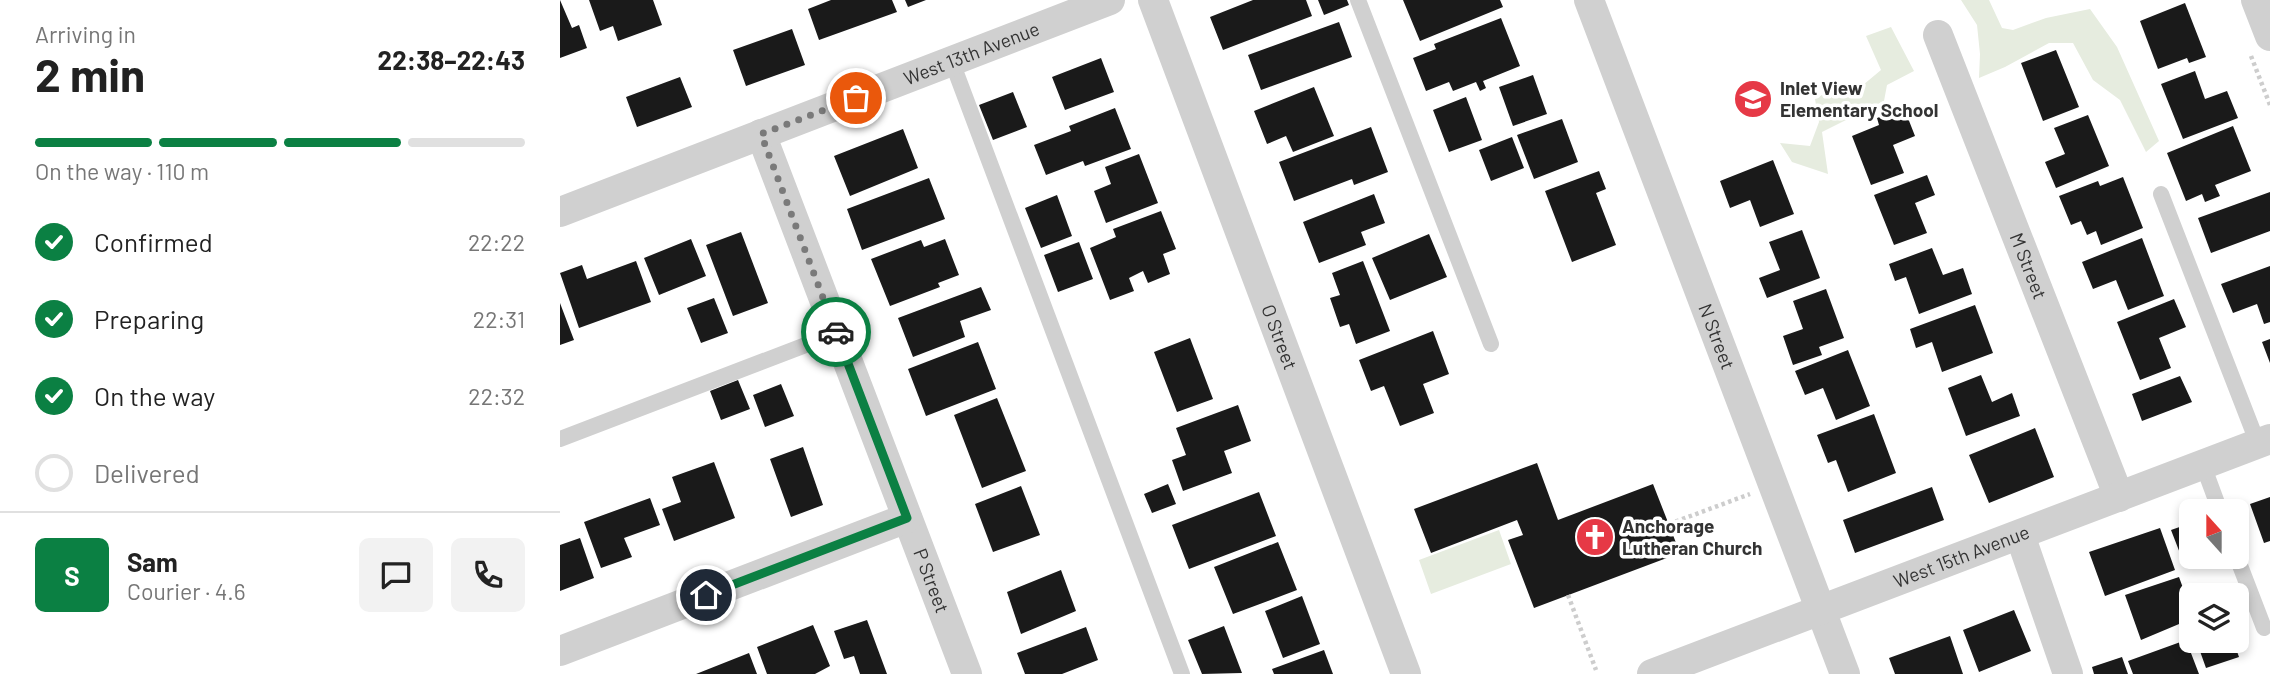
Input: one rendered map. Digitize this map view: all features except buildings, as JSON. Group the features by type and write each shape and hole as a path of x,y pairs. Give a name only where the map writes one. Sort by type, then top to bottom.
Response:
{"street":[{"name":"West 13th Avenue","path":"560,212 1110,0"},
{"name":"O Street","path":"1153,0 1406,674"},
{"name":"N Street","path":"1589,0 1845,674"},
{"path":"2256,0 2270,36"},
{"name":"M Street","path":"1938,35 2119,498"},
{"name":"P Street","path":"761,134 967,674"},
{"name":"West 15th Avenue","path":"1652,674 2264,442"},
{"path":"560,651 907,518"},
{"path":"2020,535 2068,674"}],"lane":[{"path":"1358,0 1491,344"},
{"path":"951,62 1182,674"},
{"path":"2161,194 2264,442"},
{"path":"560,439 837,333"},
{"path":"2203,465 2216,499"},
{"path":"2241,569 2264,628"}],"path":[{"path":"1669,524 1751,494"},
{"path":"1568,595 1596,670"}],"shaded area":[{"path":"1961,0 1989,0 2002,28 2013,30 2046,18 2090,9 2117,47 2159,141 2146,152 2120,100 2093,80 2073,43 2049,43 1979,78 1977,25"},
{"path":"1891,27 1914,71 1887,85 1884,101 1822,132 1828,174 1792,162 1780,143 1810,146 1819,122 1815,99 1843,83 1863,85 1881,70 1866,36"},
{"path":"1499,530 1511,564 1431,594 1419,560"}],"way so far":[{"path":"836,332 761,134 856,98"}],"place":[{"name":"Inlet View Elementary School","path":"1753,99"},
{"name":"Anchorage Lutheran Church","path":"1595,537"}],"route":[{"path":"706,595 907,518 836,332"}]}
